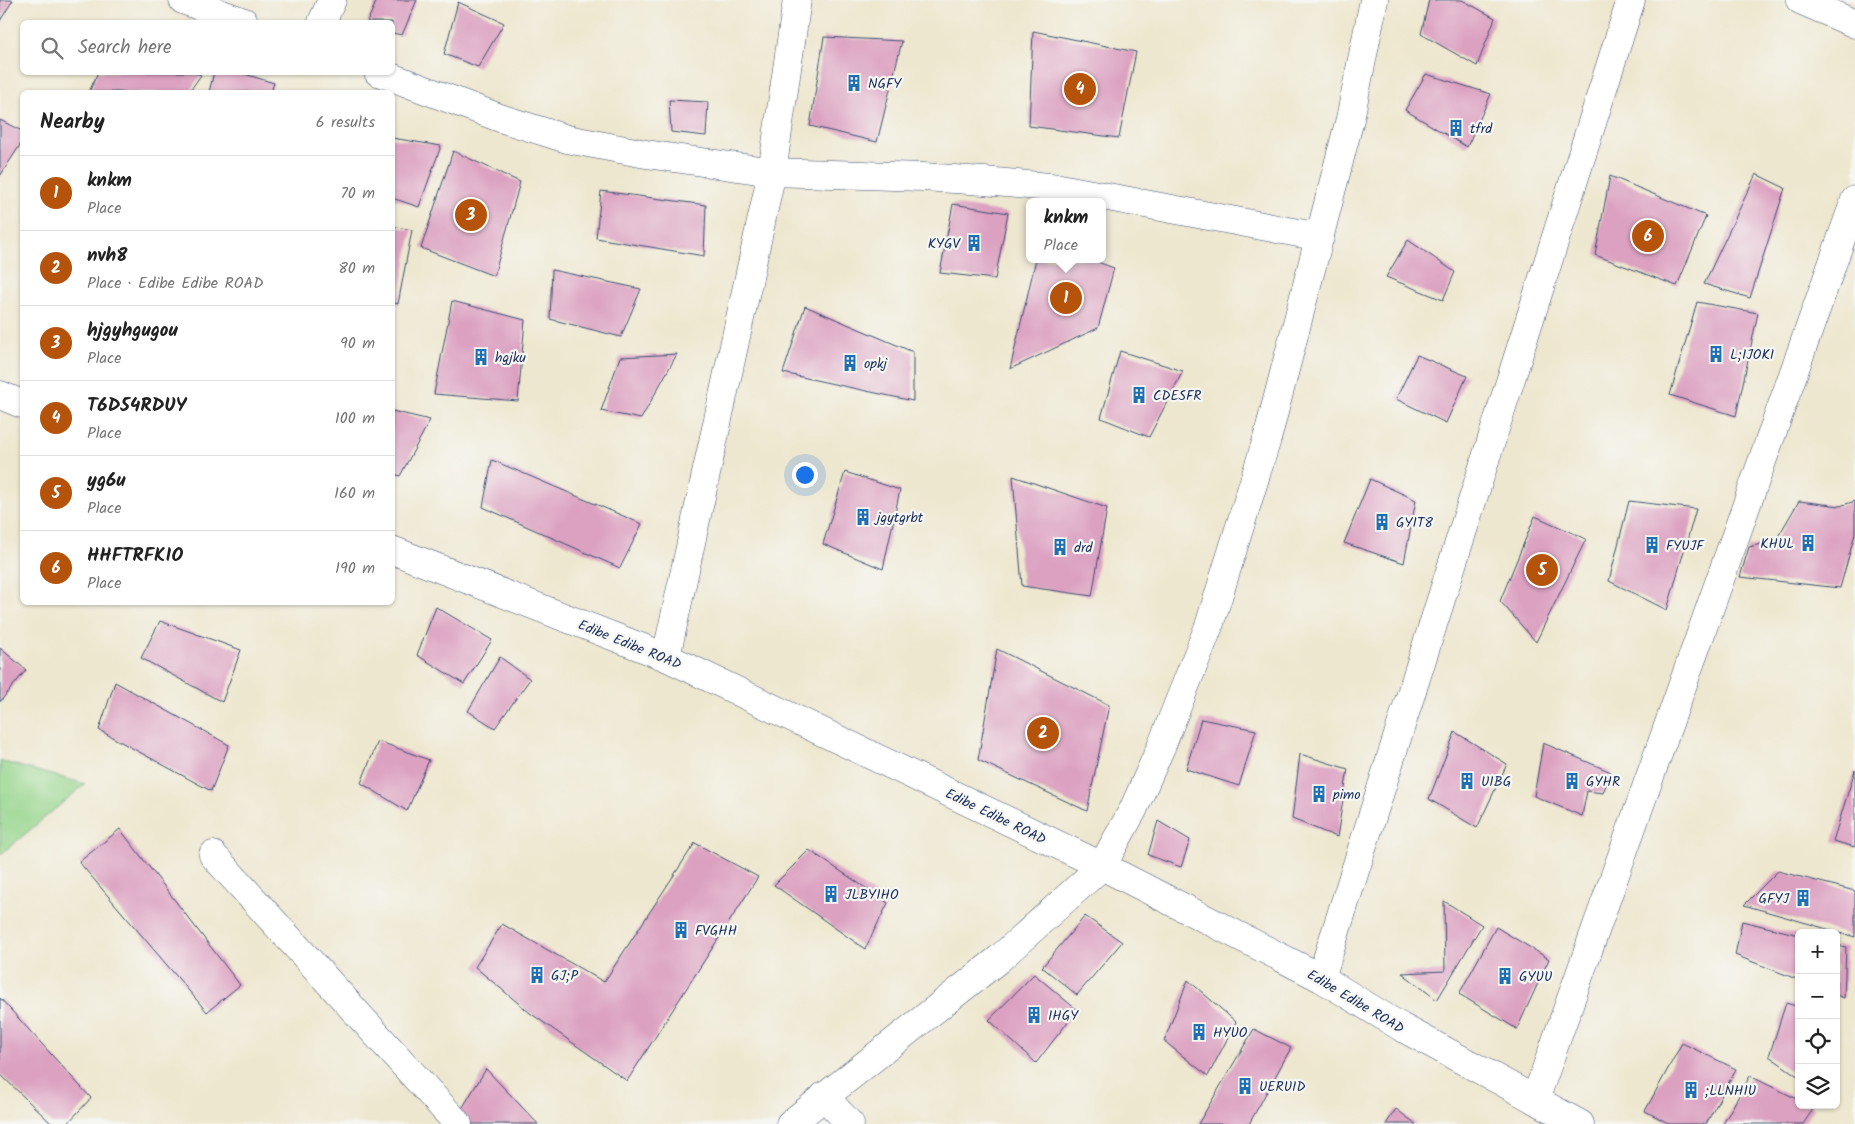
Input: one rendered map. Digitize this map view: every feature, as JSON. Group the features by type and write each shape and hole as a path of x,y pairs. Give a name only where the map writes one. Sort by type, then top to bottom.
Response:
{"street":[{"path":"183,0 238,20"},
{"path":"323,20 332,0"},
{"path":"666,657 772,172 797,0"},
{"path":"790,1124 999,959 1102,866 1133,810 1161,747 1210,626 1267,439 1350,119 1374,0"},
{"path":"1321,978 1631,0"},
{"path":"1800,0 1855,24"},
{"path":"386,75 500,118 567,139 646,154 772,172 923,177 1060,188 1320,237"},
{"path":"1535,1100 1855,200"},
{"path":"0,395 20,403"},
{"name":"Edibe Edibe ROAD","path":"395,551 666,657 1102,866 1321,978 1401,1027 1580,1124"},
{"path":"213,855 458,1124"},
{"path":"824,1096 850,1124"}],"green space":[{"path":"0,761 85,784 0,855"}],"building":[{"path":"0,0 13,0 0,21"},
{"path":"377,0 417,0 402,35 395,34 395,20 368,20"},
{"path":"1429,0 1462,0 1495,18 1477,66 1421,34"},
{"path":"458,2 504,23 478,67 444,54"},
{"path":"1033,31 1136,52 1119,138 1029,126"},
{"name":"NGFY","path":"824,37 902,41 877,142 810,126"},
{"name":"tfrd","path":"1426,74 1491,94 1467,147 1405,110"},
{"path":"97,75 201,75 190,90 90,90"},
{"path":"213,75 248,75 274,83 272,90 210,90"},
{"path":"669,100 708,102 706,136 671,132"},
{"path":"0,120 20,130 20,145 0,176"},
{"path":"395,138 441,146 419,207 395,199"},
{"path":"453,151 520,182 494,276 421,248"},
{"path":"1756,174 1785,188 1750,298 1704,284"},
{"path":"1610,176 1706,216 1677,286 1595,255"},
{"path":"601,191 706,205 704,256 596,238"},
{"name":"KYGV","path":"953,204 1008,213 995,279 940,273"},
{"path":"395,227 412,230 398,304 395,303"},
{"path":"1408,240 1455,272 1443,300 1386,277"},
{"path":"1035,263 1100,263 1114,268 1098,328 1010,369"},
{"path":"552,270 641,289 621,337 550,319"},
{"name":"hgjku","path":"452,301 525,320 518,401 434,394"},
{"name":"L;IJOKI","path":"1697,302 1758,313 1736,416 1670,395"},
{"name":"opkj","path":"805,306 913,352 913,401 783,373"},
{"name":"CDESFR","path":"1120,351 1183,371 1149,437 1101,418"},
{"path":"677,354 641,419 601,411 620,357"},
{"path":"1417,355 1467,376 1446,423 1396,399"},
{"path":"395,412 430,420 400,476 395,474"},
{"path":"492,460 642,524 620,568 483,507"},
{"name":"jgytgrbt","path":"845,472 900,490 883,569 823,544"},
{"name":"drd","path":"1013,476 1107,508 1092,596 1022,586"},
{"name":"GYIT8","path":"1370,479 1416,500 1404,563 1344,543"},
{"name":"FYUJF","path":"1629,501 1696,509 1667,610 1609,581"},
{"name":"KHUL","path":"1799,501 1840,506 1855,501 1855,534 1840,588 1740,577 1749,547 1776,540"},
{"path":"1535,516 1586,539 1536,642 1500,601"},
{"path":"436,607 492,640 464,684 417,655"},
{"path":"160,621 241,650 222,702 141,658"},
{"path":"0,648 26,670 0,702"},
{"path":"997,649 1109,705 1087,811 978,760"},
{"path":"500,657 530,679 495,728 468,711"},
{"path":"115,682 229,745 211,791 99,730"},
{"path":"1201,719 1256,730 1239,786 1186,769"},
{"name":"UIBG","path":"1455,732 1507,764 1477,828 1429,799"},
{"path":"378,741 429,760 407,811 361,783"},
{"name":"GYHR","path":"1543,743 1611,772 1603,793 1587,791 1582,816 1534,796"},
{"name":"pimo","path":"1300,754 1348,769 1337,837 1292,819"},
{"path":"1855,770 1855,847 1833,841"},
{"path":"1158,821 1190,840 1181,867 1148,855"},
{"path":"120,829 240,985 207,1012 79,862"},
{"name":"FVGHH","path":"695,843 758,877 627,1081 530,1013 475,967 502,924 604,982"},
{"name":"JLBYIHO","path":"809,850 888,903 865,949 774,885"},
{"name":"GFYJ","path":"1778,871 1855,891 1855,937 1840,933 1840,929 1827,929 1744,905"},
{"path":"1444,901 1482,925 1437,1000 1402,973 1445,971"},
{"path":"1085,916 1122,942 1077,995 1042,967"},
{"path":"1742,921 1795,934 1795,978 1735,955"},
{"name":"GYUU","path":"1496,927 1549,959 1517,1029 1459,994"},
{"path":"1840,946 1846,947 1844,998 1840,996"},
{"name":"IHGY","path":"1034,974 1077,1010 1036,1063 989,1020"},
{"name":"HYUO","path":"1188,980 1236,1022 1208,1076 1164,1041"},
{"path":"0,998 91,1098 67,1124 52,1124 0,1074"},
{"path":"1786,1003 1795,1006 1795,1074 1769,1056"},
{"name":"UERUID","path":"1254,1029 1291,1048 1249,1124 1198,1124"},
{"name":";LLNHIU","path":"1682,1043 1736,1069 1706,1124 1670,1124 1645,1111"},
{"path":"486,1069 538,1124 467,1124 458,1115"},
{"path":"1750,1076 1795,1098 1795,1109 1813,1109 1803,1124 1723,1124"},
{"path":"1396,1109 1416,1124 1386,1124"}],"place":[{"name":"NGFY","path":"854,83"},
{"name":"T6D54RDUY","path":"1080,89"},
{"name":"tfrd","path":"1456,128"},
{"name":"hjgyhgugou","path":"471,215"},
{"name":"HHFTRFKIO","path":"1648,236"},
{"name":"KYGV","path":"974,243"},
{"name":"knkm","path":"1066,298"},
{"name":"L;IJOKI","path":"1716,354"},
{"name":"hgjku","path":"481,357"},
{"name":"opkj","path":"850,363"},
{"name":"CDESFR","path":"1139,395"},
{"name":"jgytgrbt","path":"863,517"},
{"name":"GYIT8","path":"1382,522"},
{"name":"KHUL","path":"1808,543"},
{"name":"FYUJF","path":"1652,545"},
{"name":"drd","path":"1060,547"},
{"name":"yg6u","path":"1542,570"},
{"name":"nvh8","path":"1043,733"},
{"name":"UIBG","path":"1467,781"},
{"name":"GYHR","path":"1572,781"},
{"name":"pimo","path":"1319,794"},
{"name":"JLBYIHO","path":"831,894"},
{"name":"GFYJ","path":"1803,898"},
{"name":"FVGHH","path":"681,930"},
{"name":"GJ;P","path":"537,975"},
{"name":"GYUU","path":"1505,976"},
{"name":"IHGY","path":"1034,1015"},
{"name":"HYUO","path":"1199,1032"},
{"name":"UERUID","path":"1245,1086"},
{"name":";LLNHIU","path":"1691,1090"}]}
